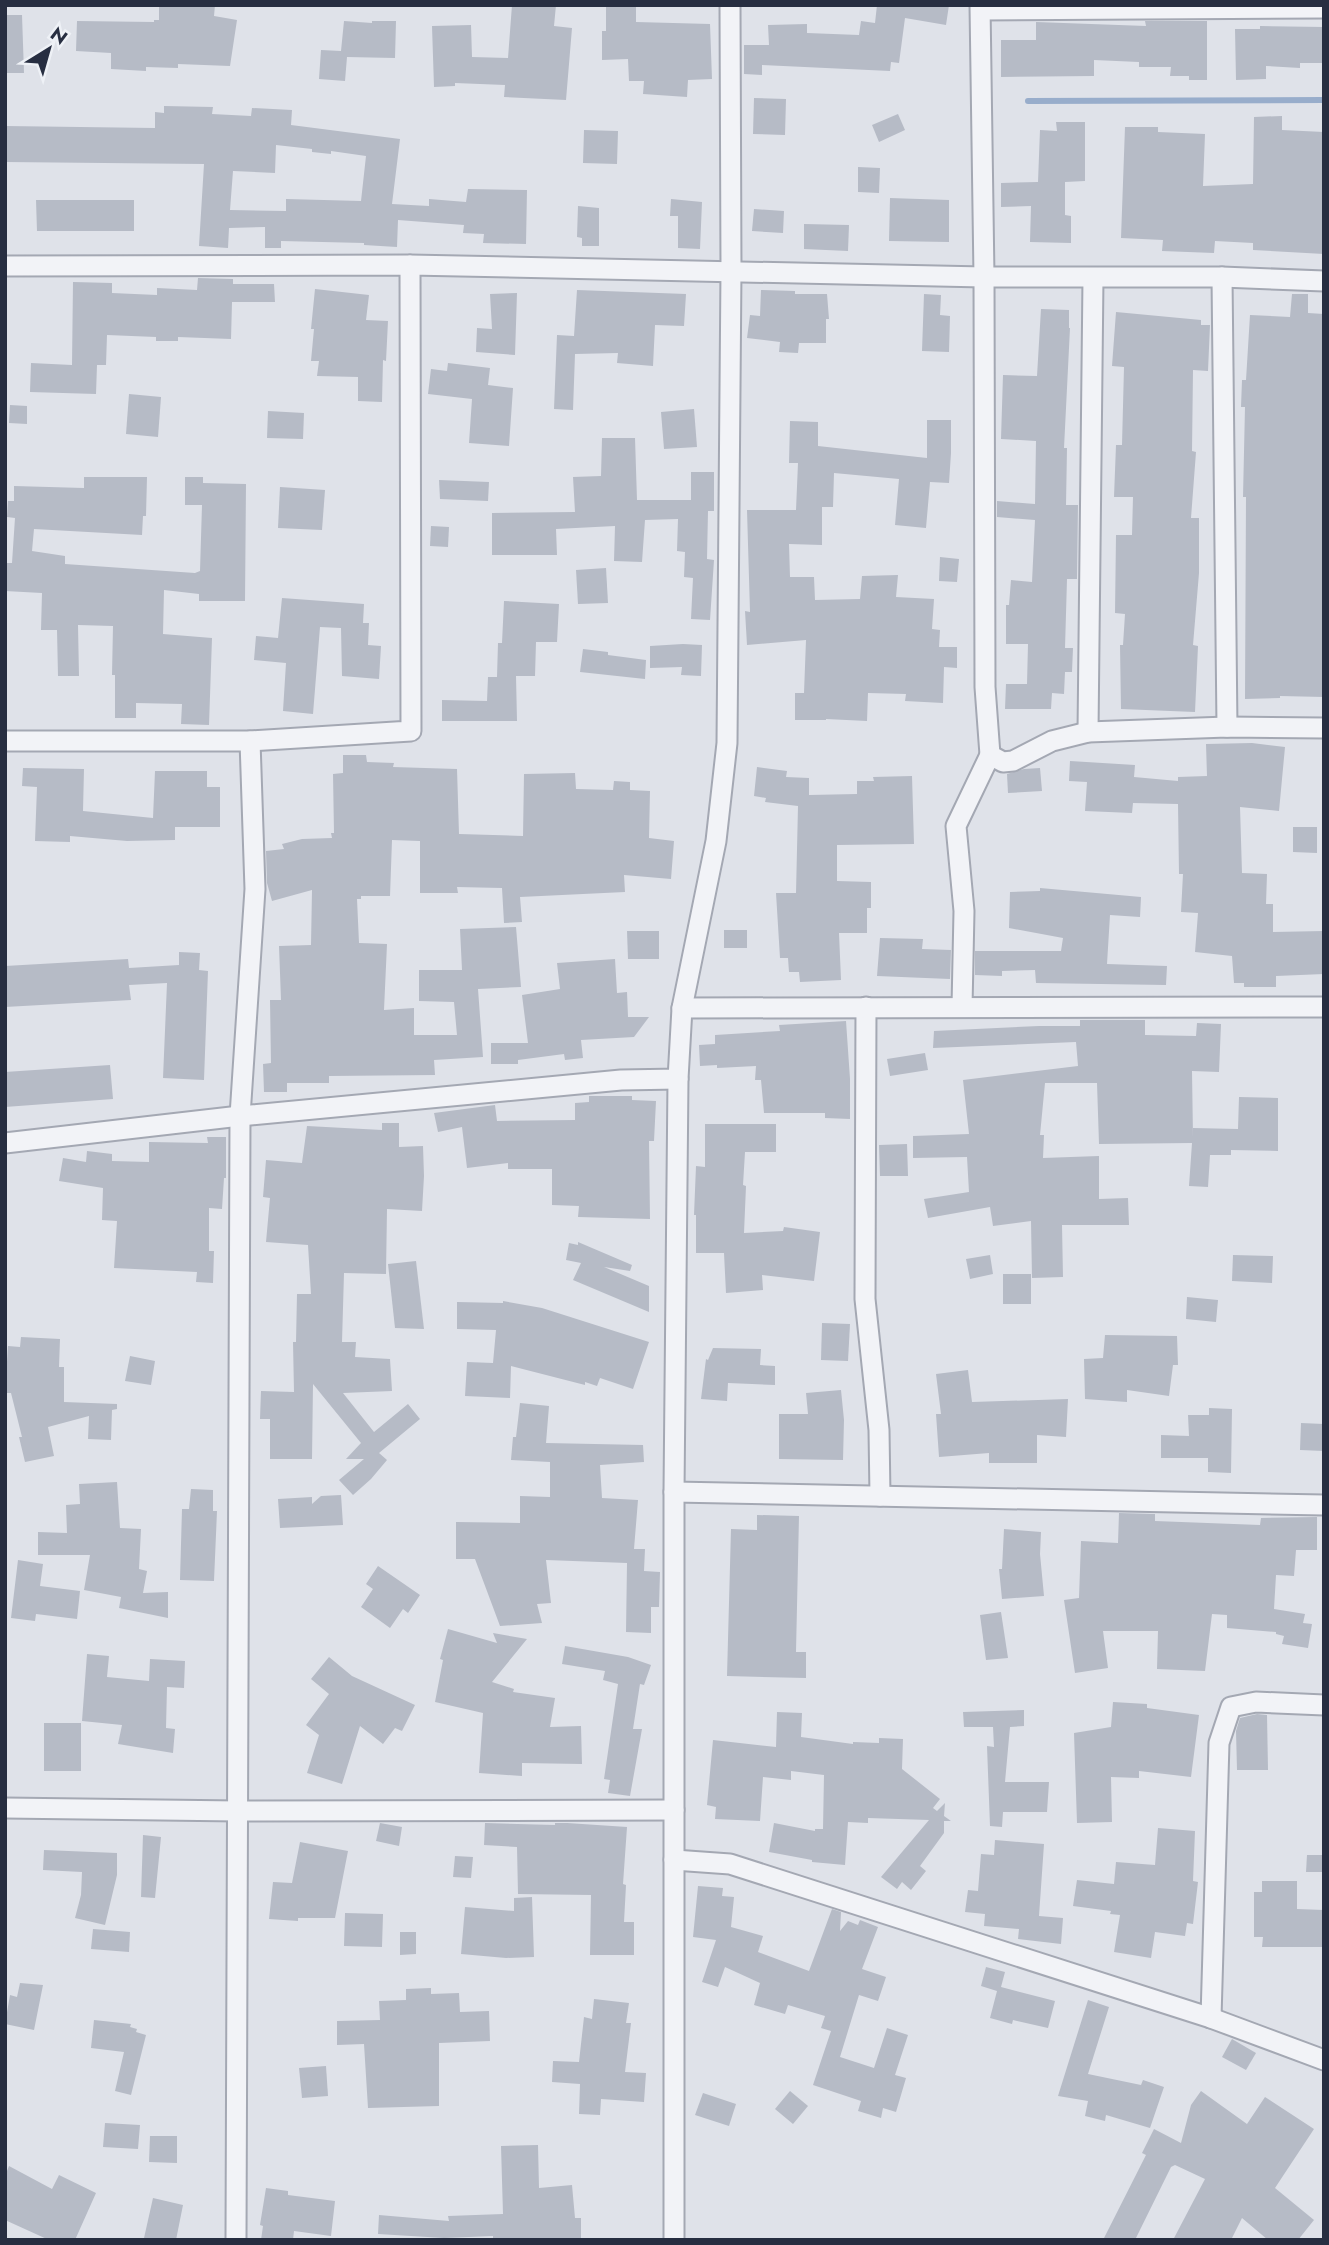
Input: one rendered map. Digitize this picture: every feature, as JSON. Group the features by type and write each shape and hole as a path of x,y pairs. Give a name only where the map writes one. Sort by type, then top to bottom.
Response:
{"street":[{"path":"674,2240 674,1492 678,1079 682,1008 716,841 727,743 730,5"},
{"path":"962,1007 964,911 956,826 990,755 985,687 981,8 1324,8"},
{"path":"5,265 410,265 984,277 1222,277 1324,281"},
{"path":"5,741 250,741 411,731 410,265"},
{"path":"1222,277 1227,727"},
{"path":"1088,732 1093,278"},
{"path":"990,755 1003,762 1013,761 1052,741 1088,732 1227,727 1324,728"},
{"path":"236,2240 240,1116 255,889 250,741"},
{"path":"866,1007 865,1299 878,1430 880,1496"},
{"path":"682,1008 1324,1007"},
{"path":"5,1143 240,1116 621,1080 678,1079"},
{"path":"674,1492 1324,1505"},
{"path":"1211,2018 1219,1742 1231,1707 1256,1702 1324,1704"},
{"path":"5,1808 238,1811 674,1810"},
{"path":"674,1860 730,1864 1211,2018 1324,2060"}],"building":[{"path":"159,5 215,5 214,16 237,20 230,66 178,64 178,68 146,67 146,71 111,69 111,53 76,51 77,21 154,22 159,20"},
{"path":"512,5 556,5 554,26 572,28 566,100 504,97 505,85 455,83 455,86 434,87 432,26 471,25 472,57 508,58"},
{"path":"606,5 636,5 636,22 710,24 712,79 688,80 687,97 643,94 644,81 629,81 628,59 602,60 602,31 606,31"},
{"path":"877,5 949,5 946,25 905,18 899,63 891,62 890,71 762,65 762,75 744,74 744,45 769,45 768,25 807,24 807,33 859,35 861,21 875,23"},
{"path":"5,15 22,15 24,73 5,73"},
{"path":"344,21 396,21 395,58 347,57 345,81 319,79 321,50 341,51"},
{"path":"1145,21 1207,21 1207,80 1170,76 1171,67 1139,67 1139,62 1094,60 1094,76 1001,77 1001,40 1036,40 1036,22 1146,26"},
{"path":"1260,26 1324,27 1324,63 1300,63 1300,68 1266,66 1266,79 1236,80 1235,29 1260,29"},
{"path":"754,98 786,99 785,135 753,134"},
{"path":"164,106 213,107 212,114 251,116 252,108 292,110 291,125 400,139 392,204 429,206 429,199 466,202 468,189 527,190 526,244 483,243 484,234 463,233 464,225 398,220 397,247 364,243 281,241 281,248 265,248 265,227 229,228 228,248 199,246 204,164 5,162 5,126 155,128 155,112 164,113","holes":["276,145 312,149 312,152 331,154 331,151 366,156 361,201 286,199 286,211 230,210 233,171 275,173"]},
{"path":"898,114 905,130 879,142 872,125"},
{"path":"1282,116 1282,130 1324,132 1324,254 1253,250 1253,243 1215,241 1214,253 1162,251 1163,240 1121,238 1125,127 1158,127 1158,132 1205,134 1203,186 1253,184 1254,117"},
{"path":"1056,122 1085,122 1085,181 1065,182 1065,215 1071,216 1071,243 1030,242 1031,206 1001,207 1001,183 1038,182 1040,130 1057,131"},
{"path":"584,130 618,131 617,164 583,163"},
{"path":"858,167 880,168 879,193 858,192"},
{"path":"890,198 949,200 949,242 889,241"},
{"path":"671,199 702,202 700,249 678,248 678,216 670,216"},
{"path":"36,200 134,200 134,231 37,231"},
{"path":"578,206 599,208 599,246 582,246 582,238 577,237"},
{"path":"754,209 784,211 783,233 752,231"},
{"path":"804,224 849,225 848,251 804,249"},
{"path":"198,278 233,279 233,284 274,284 275,302 232,302 231,339 178,337 178,341 156,341 156,337 107,335 106,365 97,365 96,394 30,392 31,363 72,365 73,282 112,283 112,293 157,295 157,288 197,290"},
{"path":"315,289 369,295 366,320 388,321 386,361 383,360 382,402 358,401 358,377 317,376 319,361 311,361"},
{"path":"577,290 686,294 684,326 655,325 653,366 617,363 618,353 575,354 573,410 554,409 557,335 574,336"},
{"path":"761,290 827,294 829,319 826,319 826,343 799,343 798,353 779,352 780,342 747,338 750,315 760,316"},
{"path":"517,293 515,355 476,352 477,328 492,329 490,294"},
{"path":"924,294 941,295 940,315 950,316 949,352 922,351"},
{"path":"1292,294 1308,294 1308,313 1324,314 1324,697 1280,696 1245,699 1246,497 1243,497 1245,407 1241,407 1242,380 1246,380 1250,315 1290,317"},
{"path":"1041,309 1069,310 1064,448 1067,448 1066,505 1078,505 1077,579 1067,579 1065,648 1073,648 1072,672 1065,672 1064,694 1052,693 1051,709 1005,709 1006,684 1027,684 1028,644 1006,644 1006,605 1009,605 1011,580 1032,582 1035,520 997,517 997,501 1035,504 1036,441 1001,439 1003,375 1037,376"},
{"path":"1116,312 1201,320 1201,325 1210,325 1208,371 1193,370 1192,451 1196,452 1191,518 1199,518 1199,573 1193,645 1198,646 1195,712 1121,709 1120,645 1123,645 1125,614 1115,613 1116,535 1132,535 1133,497 1114,497 1116,445 1122,445 1124,367 1112,366"},
{"path":"448,363 490,368 488,385 513,388 509,446 469,443 472,399 428,394 431,369 447,371"},
{"path":"129,394 161,397 158,437 126,434"},
{"path":"10,405 27,406 27,424 9,423"},
{"path":"694,409 697,447 664,449 661,412"},
{"path":"268,411 304,413 303,439 267,438"},
{"path":"927,420 951,420 951,453 949,483 930,482 926,528 895,525 899,479 834,473 833,507 822,507 822,545 789,544 790,577 814,577 815,600 860,599 862,576 898,575 896,597 934,599 932,629 940,630 939,647 957,647 957,668 944,667 943,703 905,701 906,694 868,693 867,721 795,720 795,693 804,693 806,640 747,645 745,611 750,612 747,510 796,510 798,463 789,463 790,421 818,422 818,446 927,458"},
{"path":"602,438 635,438 637,500 691,500 691,472 714,472 714,511 708,511 707,559 714,560 710,620 691,619 693,578 684,577 685,552 677,551 678,519 645,520 642,562 614,561 615,526 556,529 557,555 492,555 492,513 575,512 573,477 601,476"},
{"path":"84,477 147,477 146,516 143,516 142,535 34,529 32,551 65,556 65,564 195,573 200,571 202,505 185,505 185,477 203,477 203,483 246,484 245,601 199,601 199,594 164,590 163,634 212,638 209,725 181,724 182,704 136,703 136,718 115,718 113,626 78,625 79,676 58,676 57,630 41,630 42,593 5,591 5,563 12,563 15,518 7,517 8,501 14,501 14,486 84,488"},
{"path":"439,480 489,482 488,501 440,499"},
{"path":"280,487 325,490 322,530 278,528"},
{"path":"431,526 449,527 448,547 430,546"},
{"path":"940,557 959,559 957,582 939,581"},
{"path":"606,568 608,603 578,604 576,570"},
{"path":"282,598 364,604 363,623 369,623 368,645 381,646 379,679 342,676 341,628 320,627 313,714 283,711 286,663 254,660 256,636 278,638"},
{"path":"504,601 559,604 557,642 536,642 535,676 516,676 517,721 442,721 442,700 487,701 488,677 497,677 498,643 502,643"},
{"path":"702,645 701,676 681,675 682,667 650,668 650,646"},
{"path":"583,649 646,660 645,679 580,672"},
{"path":"1252,743 1285,747 1279,811 1240,807 1242,873 1267,874 1266,904 1273,904 1273,932 1324,931 1324,974 1276,976 1276,987 1244,987 1244,983 1234,983 1232,956 1195,952 1198,913 1181,912 1183,874 1179,874 1178,804 1133,803 1132,813 1085,811 1087,782 1069,781 1070,761 1135,765 1134,777 1178,781 1178,777 1207,776 1206,744"},
{"path":"343,755 366,755 367,762 394,763 393,767 457,769 459,834 523,836 524,774 575,773 576,789 613,790 614,781 630,782 630,790 650,791 649,838 674,841 671,879 624,875 625,892 520,897 522,922 504,923 502,888 457,887 458,893 420,893 420,841 392,840 390,896 361,896 361,899 357,899 359,943 387,944 384,1010 414,1008 414,1035 457,1035 454,1002 419,1001 419,970 462,970 460,929 516,927 521,987 478,989 483,1057 434,1060 435,1075 329,1076 329,1083 287,1083 287,1092 264,1092 263,1064 271,1063 270,1000 281,1000 279,946 311,945 312,890 272,901 267,883 266,851 284,849 282,844 302,839 332,838 333,774 343,773"},
{"path":"757,767 787,771 786,777 809,778 809,795 857,794 857,781 874,781 873,777 912,776 914,844 837,845 837,881 871,882 867,933 839,933 841,980 800,982 799,972 789,972 788,958 780,958 776,893 796,893 798,806 765,802 766,798 754,796"},
{"path":"23,768 84,769 83,811 153,818 155,771 207,771 207,787 220,787 220,827 175,827 175,840 127,841 70,836 70,842 35,841 37,787 22,786"},
{"path":"1040,768 1042,791 1008,793 1007,774"},
{"path":"1293,827 1317,827 1317,853 1293,852"},
{"path":"1040,888 1141,897 1140,917 1110,915 1107,964 1167,966 1166,985 1036,983 1035,970 1002,971 1002,976 975,975 975,951 1061,951 1063,938 1009,928 1010,892 1040,891"},
{"path":"724,930 747,930 747,948 724,948"},
{"path":"627,931 659,931 659,959 628,959"},
{"path":"880,938 923,939 922,949 951,950 950,979 877,976"},
{"path":"179,952 200,953 199,970 208,971 204,1080 163,1078 167,983 129,985 131,1000 5,1007 5,966 128,959 129,968 179,965"},
{"path":"615,959 617,993 627,992 628,1017 649,1017 634,1037 581,1040 583,1058 565,1060 564,1054 518,1060 518,1064 491,1064 491,1043 528,1043 522,995 560,989 557,963"},
{"path":"1080,1020 1145,1020 1145,1035 1196,1036 1197,1023 1221,1024 1219,1072 1192,1071 1193,1138 1193,1128 1238,1129 1239,1097 1278,1098 1278,1151 1231,1150 1231,1155 1210,1155 1208,1187 1189,1186 1192,1143 1099,1144 1097,1083 1045,1083 1040,1135 1044,1135 1043,1158 1099,1156 1099,1199 1128,1198 1129,1225 1062,1225 1063,1277 1032,1278 1031,1221 993,1226 990,1207 928,1218 924,1199 969,1192 967,1157 913,1158 913,1136 969,1134 963,1080 1078,1066 1076,1042 933,1048 934,1031 1080,1026"},
{"path":"846,1021 850,1119 825,1118 825,1113 764,1113 761,1080 755,1080 756,1066 700,1066 699,1045 715,1044 715,1035 780,1031 779,1025"},
{"path":"925,1053 928,1070 890,1076 887,1059"},
{"path":"110,1065 113,1099 5,1107 5,1072"},
{"path":"589,1096 632,1096 632,1100 656,1101 654,1141 649,1141 650,1219 578,1217 579,1206 552,1205 552,1169 508,1169 508,1163 467,1168 462,1127 438,1132 434,1113 495,1105 497,1121 575,1120 575,1103 589,1102"},
{"path":"382,1123 399,1123 399,1147 423,1146 422,1211 387,1209 386,1274 344,1273 342,1342 356,1342 355,1357 390,1359 392,1391 343,1393 374,1432 408,1404 420,1419 379,1453 387,1460 353,1495 339,1480 364,1459 346,1459 361,1443 313,1384 312,1459 270,1459 270,1419 260,1419 261,1391 294,1392 293,1342 296,1342 297,1294 311,1294 308,1245 266,1242 270,1198 263,1197 266,1160 302,1163 307,1126 382,1130"},
{"path":"705,1124 776,1124 776,1152 745,1152 744,1233 783,1231 784,1227 820,1232 814,1281 762,1275 763,1290 726,1293 724,1253 696,1253 696,1166 705,1167"},
{"path":"207,1137 226,1137 226,1178 222,1209 209,1208 209,1251 214,1251 213,1283 196,1282 197,1272 114,1268 117,1221 102,1220 103,1188 59,1181 63,1158 86,1162 87,1151 112,1154 112,1161 149,1162 149,1142 208,1143"},
{"path":"907,1144 908,1176 880,1176 879,1145"},
{"path":"578,1242 632,1265 630,1271 604,1267 649,1286 649,1312 573,1280 581,1263 566,1260 569,1243 578,1245"},
{"path":"990,1255 993,1274 970,1279 966,1259"},
{"path":"1233,1255 1273,1256 1272,1283 1232,1281"},
{"path":"416,1261 424,1329 395,1328 388,1264"},
{"path":"1003,1274 1031,1274 1031,1304 1003,1304"},
{"path":"1187,1297 1218,1300 1216,1322 1186,1319"},
{"path":"503,1301 542,1308 649,1342 633,1389 600,1378 597,1386 585,1382 585,1385 511,1366 510,1398 465,1396 467,1362 493,1363 496,1330 457,1329 457,1302"},
{"path":"822,1323 850,1324 848,1361 821,1360"},
{"path":"1105,1335 1177,1336 1178,1365 1173,1365 1169,1396 1127,1390 1127,1402 1085,1399 1084,1359 1103,1358"},
{"path":"21,1337 60,1339 59,1367 64,1367 64,1402 117,1404 117,1409 112,1410 111,1440 88,1439 89,1416 48,1427 54,1456 25,1462 11,1393 5,1393 8,1346 20,1347"},
{"path":"713,1348 761,1349 760,1365 775,1366 775,1385 728,1383 727,1401 701,1399 706,1359 708,1360"},
{"path":"130,1356 155,1361 151,1385 125,1381"},
{"path":"968,1370 972,1402 1068,1399 1066,1437 1037,1435 1037,1463 989,1463 989,1453 939,1457 936,1414 941,1414 936,1374"},
{"path":"841,1390 844,1420 843,1460 779,1459 779,1414 808,1414 806,1393"},
{"path":"520,1403 549,1406 546,1443 643,1445 644,1462 600,1465 602,1498 638,1500 634,1549 645,1549 644,1571 660,1572 659,1607 651,1607 651,1633 626,1632 627,1563 546,1560 551,1603 537,1604 542,1623 500,1626 475,1559 456,1559 456,1522 520,1523 520,1496 550,1497 550,1462 511,1460"},
{"path":"1209,1408 1232,1409 1231,1473 1208,1472 1208,1458 1161,1458 1161,1435 1189,1436 1188,1415 1209,1415"},
{"path":"1301,1423 1324,1424 1324,1451 1300,1450"},
{"path":"117,1482 120,1528 141,1529 139,1569 147,1571 143,1593 168,1592 168,1618 119,1608 121,1597 84,1590 90,1555 38,1555 38,1532 67,1533 66,1505 80,1504 79,1484"},
{"path":"191,1489 213,1490 213,1511 217,1511 214,1581 180,1580 182,1509 189,1509"},
{"path":"341,1495 343,1525 280,1528 278,1499 312,1497 312,1504 321,1496"},
{"path":"1119,1513 1155,1514 1155,1521 1260,1525 1261,1518 1317,1517 1317,1550 1296,1550 1294,1576 1276,1575 1274,1609 1305,1614 1303,1623 1312,1624 1308,1648 1282,1644 1284,1636 1276,1632 1227,1628 1227,1615 1212,1614 1205,1671 1157,1669 1158,1631 1103,1631 1108,1668 1075,1673 1064,1600 1079,1598 1081,1541 1118,1543"},
{"path":"757,1515 799,1516 796,1652 806,1652 806,1678 727,1676 731,1529 757,1530"},
{"path":"1004,1529 1041,1532 1044,1596 1002,1599 999,1569 1002,1569"},
{"path":"18,1560 43,1564 40,1586 80,1591 77,1619 36,1614 35,1621 11,1618"},
{"path":"378,1566 420,1595 408,1613 403,1609 390,1628 361,1607 373,1589 366,1584"},
{"path":"1001,1612 1008,1658 986,1660 980,1615"},
{"path":"448,1629 497,1643 493,1633 527,1639 492,1682 514,1689 513,1692 555,1698 550,1727 581,1726 582,1764 522,1763 522,1776 479,1773 483,1713 435,1702 443,1660 440,1659"},
{"path":"565,1646 628,1657 651,1665 644,1685 640,1684 633,1729 642,1729 630,1796 608,1793 610,1780 604,1779 618,1684 603,1680 605,1671 562,1664"},
{"path":"87,1654 109,1656 107,1677 149,1681 150,1659 185,1661 184,1688 167,1687 166,1728 175,1729 173,1753 118,1744 122,1725 82,1721"},
{"path":"329,1657 352,1676 415,1705 402,1731 395,1728 383,1744 360,1726 342,1784 307,1773 319,1735 306,1725 329,1694 311,1679"},
{"path":"1113,1702 1147,1704 1147,1708 1199,1715 1191,1777 1139,1771 1139,1778 1111,1777 1112,1822 1077,1823 1074,1733 1111,1727"},
{"path":"1024,1710 1024,1726 1010,1727 1005,1782 1049,1782 1047,1812 1003,1812 1002,1827 990,1826 987,1746 994,1747 993,1727 964,1727 963,1712"},
{"path":"777,1712 802,1713 801,1737 853,1744 879,1743 879,1738 903,1739 902,1769 940,1799 933,1808 937,1811 945,1803 944,1816 951,1821 944,1821 944,1833 920,1866 926,1871 911,1890 902,1882 897,1889 881,1877 929,1820 868,1818 868,1823 848,1822 845,1865 812,1862 769,1852 774,1823 815,1831 823,1829 824,1775 791,1771 791,1780 763,1777 760,1821 715,1819 716,1807 707,1805 713,1740 776,1747"},
{"path":"1267,1715 1268,1770 1237,1770 1236,1731 1240,1718"},
{"path":"44,1723 81,1723 81,1771 44,1771"},
{"path":"380,1823 402,1827 399,1846 376,1841"},
{"path":"485,1823 567,1823 627,1827 623,1884 626,1885 624,1922 634,1922 634,1955 590,1955 591,1895 518,1894 517,1847 484,1845"},
{"path":"1158,1828 1195,1831 1193,1881 1198,1882 1193,1924 1187,1923 1185,1936 1155,1932 1151,1958 1114,1952 1120,1915 1110,1914 1111,1911 1073,1906 1077,1880 1114,1884 1116,1862 1155,1865"},
{"path":"143,1835 161,1837 155,1898 141,1897"},
{"path":"995,1840 1044,1844 1039,1916 1063,1918 1061,1944 1018,1939 1019,1929 984,1926 985,1914 965,1912 968,1890 978,1891 981,1854 994,1855"},
{"path":"300,1842 348,1851 335,1918 298,1918 298,1921 269,1919 273,1882 292,1883"},
{"path":"44,1850 117,1853 117,1875 105,1925 75,1918 81,1895 82,1872 43,1870"},
{"path":"1307,1855 1324,1855 1324,1872 1306,1872"},
{"path":"455,1856 473,1857 471,1878 453,1877"},
{"path":"1262,1881 1297,1881 1297,1909 1324,1910 1324,1947 1262,1947 1263,1937 1254,1937 1254,1892 1262,1892"},
{"path":"698,1886 723,1888 722,1896 734,1897 731,1927 763,1936 758,1952 809,1971 832,1909 841,1912 840,1931 848,1921 858,1925 860,1920 878,1927 862,1969 886,1977 878,2001 859,1995 840,2057 874,2068 887,2028 908,2035 895,2075 906,2078 896,2112 883,2108 881,2118 858,2111 861,2101 813,2085 831,2031 821,2028 825,2016 788,2005 785,2014 754,2005 760,1983 725,1967 718,1987 702,1982 716,1940 693,1937"},
{"path":"532,1897 534,1957 506,1958 461,1954 465,1907 514,1911 514,1898"},
{"path":"345,1913 383,1914 382,1947 344,1946"},
{"path":"93,1929 130,1932 129,1952 91,1949"},
{"path":"400,1932 416,1932 416,1954 400,1955"},
{"path":"986,1967 1005,1972 1001,1987 1055,2001 1048,2028 1013,2020 1012,2024 990,2018 997,1991 981,1986"},
{"path":"20,1983 43,1985 34,2030 5,2024 10,1995 17,1997"},
{"path":"431,1988 431,1994 459,1993 460,2012 489,2011 490,2041 439,2043 439,2106 368,2108 364,2044 337,2045 337,2021 380,2020 379,2001 406,2000 406,1989"},
{"path":"594,1999 629,2003 626,2023 631,2023 625,2072 646,2073 644,2102 601,2099 600,2115 579,2114 580,2084 552,2082 553,2061 579,2062 584,2017 592,2019"},
{"path":"1088,2000 1109,2007 1088,2074 1141,2085 1143,2080 1164,2087 1150,2128 1106,2115 1105,2121 1085,2116 1088,2101 1058,2096"},
{"path":"94,2020 131,2024 130,2027 137,2029 136,2032 146,2035 131,2095 115,2091 124,2052 91,2048"},
{"path":"1232,2039 1256,2053 1246,2070 1222,2057"},
{"path":"326,2066 328,2096 302,2098 299,2068"},
{"path":"790,2091 808,2106 793,2124 775,2109"},
{"path":"1201,2091 1247,2124 1265,2097 1314,2129 1275,2188 1314,2220 1298,2240 1268,2240 1242,2218 1231,2240 1173,2240 1205,2179 1175,2165 1171,2167 1135,2240 1103,2240 1146,2155 1142,2153 1154,2129 1181,2143 1191,2105"},
{"path":"703,2093 736,2104 729,2126 695,2115"},
{"path":"105,2123 140,2125 138,2149 103,2147"},
{"path":"150,2136 177,2136 177,2163 149,2162"},
{"path":"538,2145 539,2188 572,2185 575,2218 581,2218 581,2240 493,2240 493,2236 444,2238 378,2234 379,2215 449,2221 448,2216 503,2214 501,2146"},
{"path":"9,2166 52,2189 59,2175 96,2193 75,2240 49,2240 5,2220 5,2176"},
{"path":"266,2188 288,2191 288,2195 335,2201 331,2236 294,2231 293,2240 261,2240 263,2226 260,2225"},
{"path":"153,2198 183,2205 176,2240 144,2238"}],"waterway":[{"path":"1028,101 1324,100"}]}
